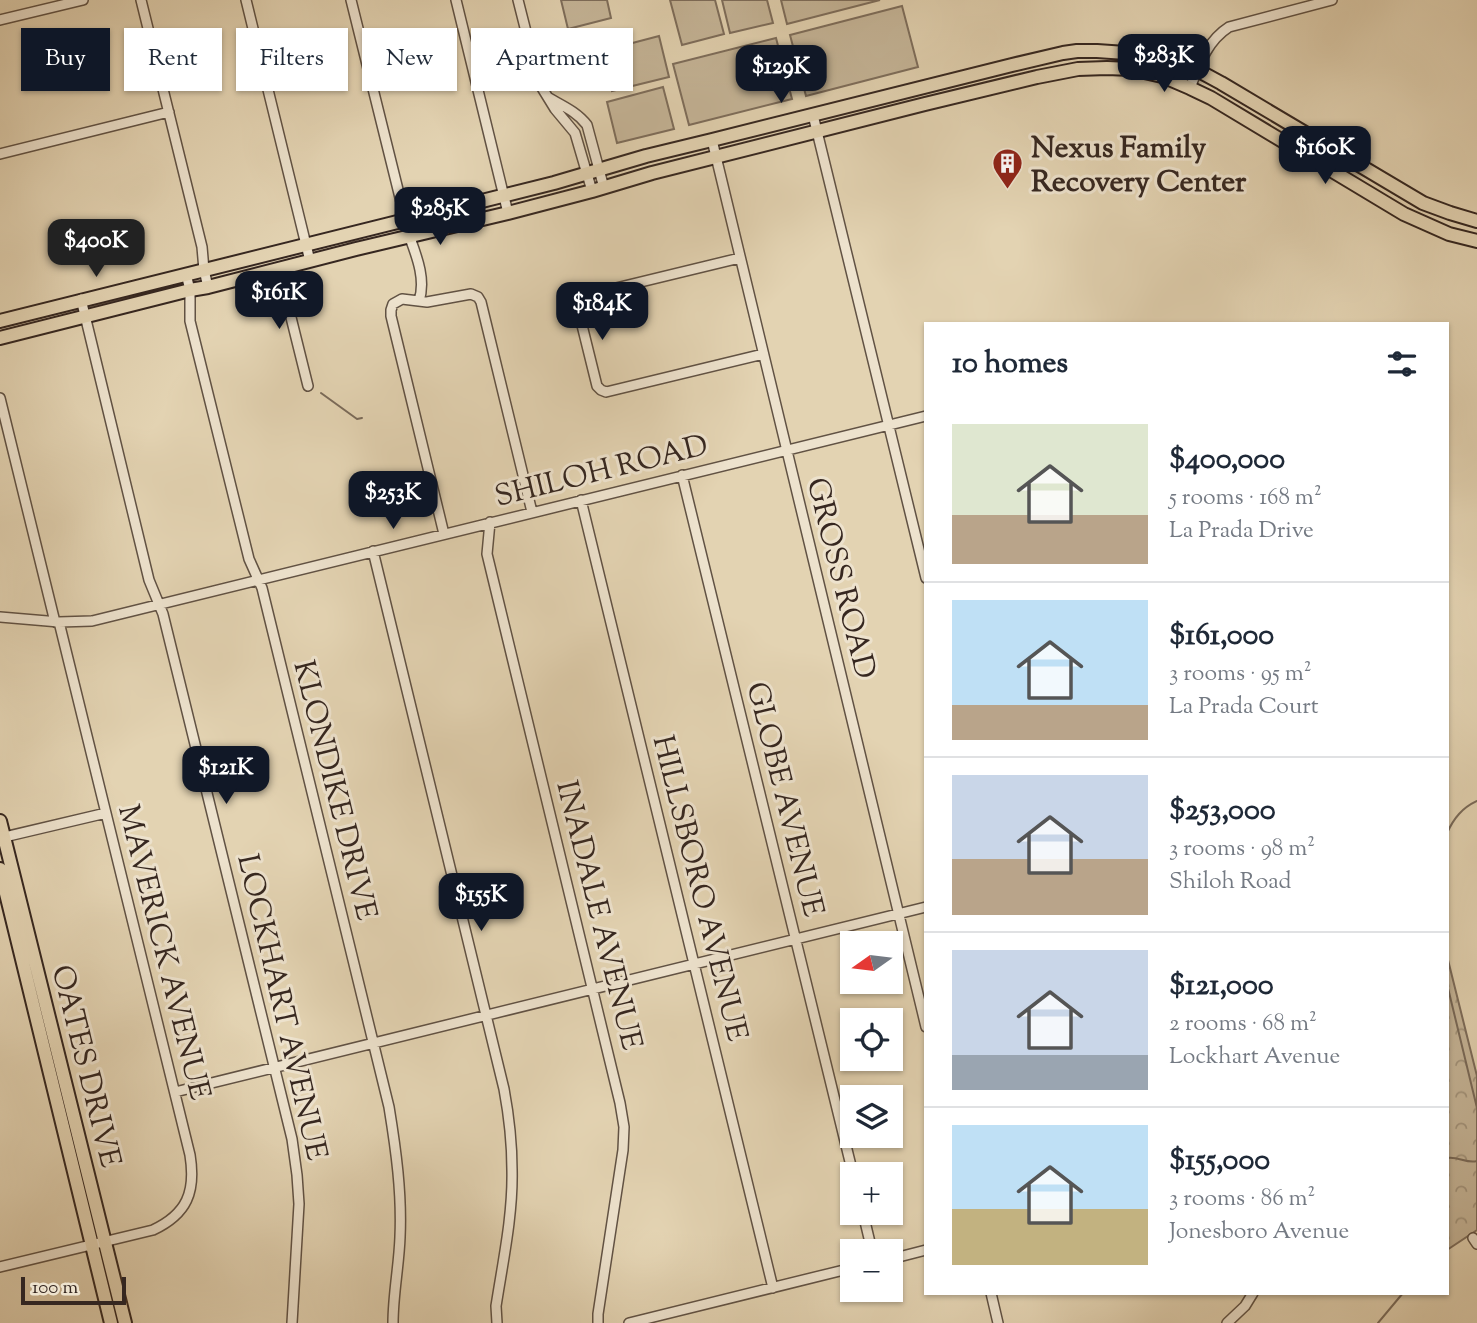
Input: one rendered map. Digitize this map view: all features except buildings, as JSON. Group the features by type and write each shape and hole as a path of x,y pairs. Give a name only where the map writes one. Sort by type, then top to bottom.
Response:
{"main road":[{"path":"1077,51 1078,69"},
{"path":"0,321 504,196 966,76 1077,51 1140,54 1196,71 1242,95 1423,203 1477,221"},
{"path":"0,338 410,238 817,131 1078,69 1131,69 1162,75 1211,98 1431,228 1477,241"},
{"path":"966,76 970,94"},
{"path":"1368,193 1378,177"},
{"name":"OATES DRIVE","path":"0,821 98,1243 111,1323"},
{"name":"OATES DRIVE","path":"0,869 98,1243 125,1323"}],"street":[{"path":"0,20 83,0"},
{"path":"141,0 202,247 208,287"},
{"path":"246,0 310,261"},
{"path":"351,0 421,278 419,300"},
{"path":"456,0 508,213"},
{"path":"518,0 536,75 545,95 581,117 590,134 593,172 598,190"},
{"path":"1190,88 1213,39 1228,27 1332,0"},
{"path":"0,154 169,112"},
{"path":"813,115 924,570"},
{"name":"GROSS ROAD","path":"712,140 924,1019"},
{"path":"740,258 583,296 577,305 597,386 606,392 763,354"},
{"path":"279,269 309,386"},
{"name":"KLONDIKE DRIVE","path":"186,274 190,290 190,321 249,559 272,629 389,1107 400,1183 400,1237 393,1323"},
{"path":"444,534 391,316 393,304 397,301 435,301 471,294 478,297 532,512"},
{"name":"LOCKHART AVENUE","path":"81,299 149,580 167,628 292,1139 299,1204 292,1323"},
{"name":"MAVERICK AVENUE","path":"0,398 106,813 192,1170 189,1196 184,1206 166,1224 153,1230 0,1267"},
{"name":"SHILOH ROAD","path":"0,617 57,622 92,621 924,416"},
{"name":"GLOBE AVENUE","path":"682,475 850,1162"},
{"name":"HILLSBORO AVENUE","path":"581,500 773,1288"},
{"name":"INADALE AVENUE","path":"489,523 487,554 621,1102 623,1150 598,1323"},
{"path":"373,551 504,1089 511,1128 511,1202 496,1306 497,1323"},
{"path":"2,837 106,813"},
{"path":"175,1092 924,908"},
{"path":"903,1256 924,1251"},
{"path":"629,1323 840,1271"},
{"path":"991,1295 998,1323"},
{"path":"1227,1323 1245,1306 1252,1295"}],"green space":[{"path":"561,0 607,0 611,18 568,28"},
{"path":"670,0 715,0 724,34 682,45"},
{"path":"722,0 767,0 773,23 730,33"},
{"path":"781,0 880,0 787,24"},
{"path":"902,6 918,67 806,96 790,35"},
{"path":"659,36 669,77 633,86 633,43"},
{"path":"776,38 792,99 689,125 673,64"},
{"path":"663,87 674,129 617,143 607,102"},
{"path":"1449,964 1477,1076 1477,1230 1449,1249"}],"waterway":[{"path":"321,393 357,419 362,418"},
{"path":"1449,830 1459,814 1477,801"},
{"path":"1449,992 1477,1108"},
{"path":"1449,1158 1477,1161"},
{"path":"1378,1323 1401,1295"}],"place":[{"name":"Nexus Family Recovery Center","path":"1008,191"}]}
